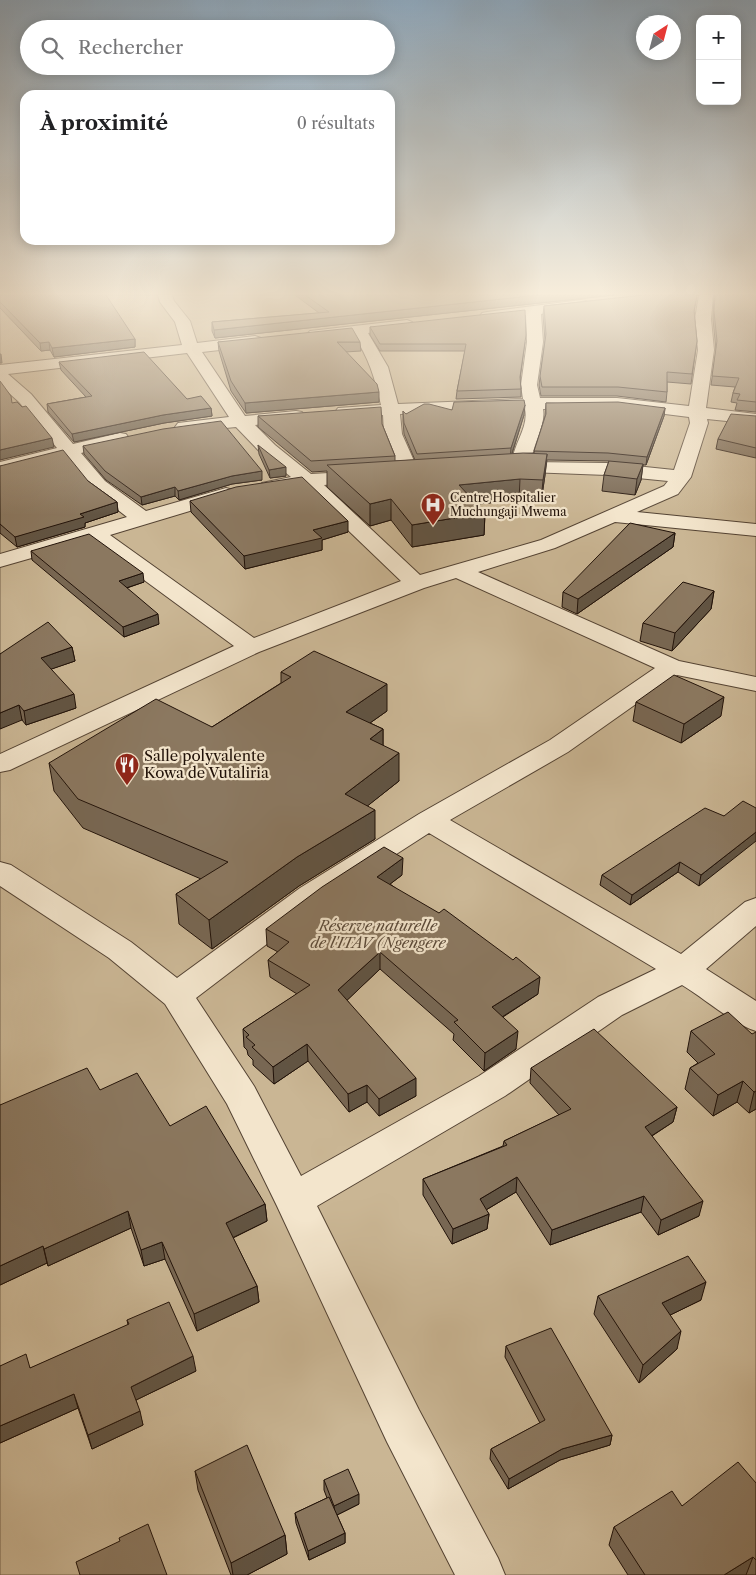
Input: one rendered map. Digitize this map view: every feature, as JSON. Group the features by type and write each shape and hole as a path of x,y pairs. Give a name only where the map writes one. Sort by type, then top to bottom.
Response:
{"street":[{"path":"0,370 12,368"},
{"path":"205,368 240,421 268,449 307,480 416,583"},
{"path":"0,561 142,518 247,490 307,480 403,473 393,434 391,410 380,368"},
{"path":"521,466 523,449 536,418 529,385 531,368"},
{"path":"0,764 251,647 416,583 548,544 671,490 681,477 698,423 697,412 703,368"},
{"path":"0,376 25,398 98,485 142,518"},
{"path":"164,430 320,414 532,403 617,403 756,419"},
{"path":"0,468 135,436"},
{"path":"491,467 521,466 607,469 681,477"},
{"path":"615,516 756,530"},
{"path":"94,532 251,647"},
{"path":"456,570 672,667 756,684"},
{"path":"177,995 311,895 429,820 559,746 672,667"},
{"path":"429,820 718,991 756,1018"},
{"path":"0,872 120,950 177,995 241,1096 294,1200 402,1426 481,1575"},
{"path":"294,1200 492,1086 610,1006 682,971 756,909"}],"green space":[{"name":"Réserve naturelle de l'ITAV (Ngengere","path":"0,368 756,368 756,1575 0,1575"}],"building":[{"path":"65,368 159,368 187,399 201,396 211,408 163,415 72,434 47,404 92,396"},
{"path":"227,368 362,368 377,384 379,392 245,403 231,381"},
{"path":"461,368 521,368 521,389 457,391"},
{"path":"541,368 693,368 692,374 667,372 667,392 618,387 542,387"},
{"path":"713,368 756,368 756,402 737,400 740,394 733,393 739,378 712,376"},
{"path":"0,381 11,396 12,403 17,402 22,407 26,406 52,438 0,450"},
{"path":"524,400 525,405 511,448 417,454 404,423 403,411 406,414 424,404 452,410 454,402"},
{"path":"618,402 665,408 647,457 608,453 534,451 546,414 546,403"},
{"path":"381,407 382,424 395,456 311,461 258,416"},
{"path":"731,414 756,416 756,448 718,439"},
{"path":"221,421 262,471 232,476 178,491 175,487 141,497 105,471 83,446 163,429"},
{"path":"258,445 286,467 269,470"},
{"path":"63,450 88,481 117,502 80,514 84,517 15,537 0,524 0,466"},
{"path":"523,453 547,454 543,480 520,479 459,485 485,513 412,525 391,499 370,504 327,465"},
{"path":"609,461 643,464 637,479 604,475"},
{"path":"302,477 348,521 313,530 322,538 244,556 190,501 236,487"},
{"path":"630,523 675,533 578,599 563,592"},
{"path":"89,534 143,573 119,581 158,614 123,627 31,551"},
{"path":"683,582 714,591 675,633 643,623"},
{"path":"48,622 72,647 41,658 74,694 24,711 19,705 0,713 0,654"},
{"path":"314,651 387,684 346,712 383,729 370,739 399,753 345,794 375,810 297,857 209,920 176,894 228,862 78,799 49,763 156,699 212,727 291,677 281,672"},
{"path":"674,675 724,697 684,724 636,702"},
{"path":"743,801 756,808 756,832 701,875 680,862 632,895 602,875 705,808 724,816"},
{"path":"384,847 403,858 377,877 439,913 444,909 513,960 516,957 540,977 492,1007 518,1031 485,1053 454,1022 458,1020 380,952 338,990 416,1078 379,1099 367,1085 348,1094 307,1044 273,1067 252,1047 255,1045 246,1037 249,1035 243,1029 310,985 268,960 289,942 266,929 322,887"},
{"path":"728,1012 752,1034 756,1032 756,1091 754,1092 743,1081 718,1095 690,1068 715,1054 691,1031"},
{"path":"594,1029 677,1107 645,1127 703,1201 661,1220 644,1196 552,1230 517,1177 480,1199 489,1214 453,1229 423,1179 507,1145 504,1141 571,1109 531,1068"},
{"path":"87,1068 100,1090 137,1073 170,1126 206,1106 265,1204 226,1223 257,1286 194,1314 162,1242 141,1250 128,1211 44,1249 43,1246 0,1266 0,1105"},
{"path":"688,1256 706,1282 662,1303 681,1331 643,1365 598,1296"},
{"path":"169,1302 193,1356 131,1387 140,1411 88,1435 74,1394 0,1426 0,1366 26,1354 30,1368 129,1324 127,1320"},
{"path":"551,1328 612,1435 562,1449 509,1479 491,1449 545,1420 506,1346"},
{"path":"247,1445 285,1535 231,1563 195,1471"},
{"path":"738,1462 756,1483 756,1560 753,1557 724,1575 645,1575 614,1527 672,1491 682,1506"},
{"path":"348,1469 359,1494 334,1506 324,1480"},
{"path":"329,1497 345,1533 308,1551 295,1513"},
{"path":"148,1524 167,1575 80,1575 76,1562 120,1541 119,1538"}],"place":[{"name":"Centre Hospitalier Muchungaji Mwema","path":"433,526"},
{"name":"Salle polyvalente Kowa de Vutaliria","path":"127,786"}]}
